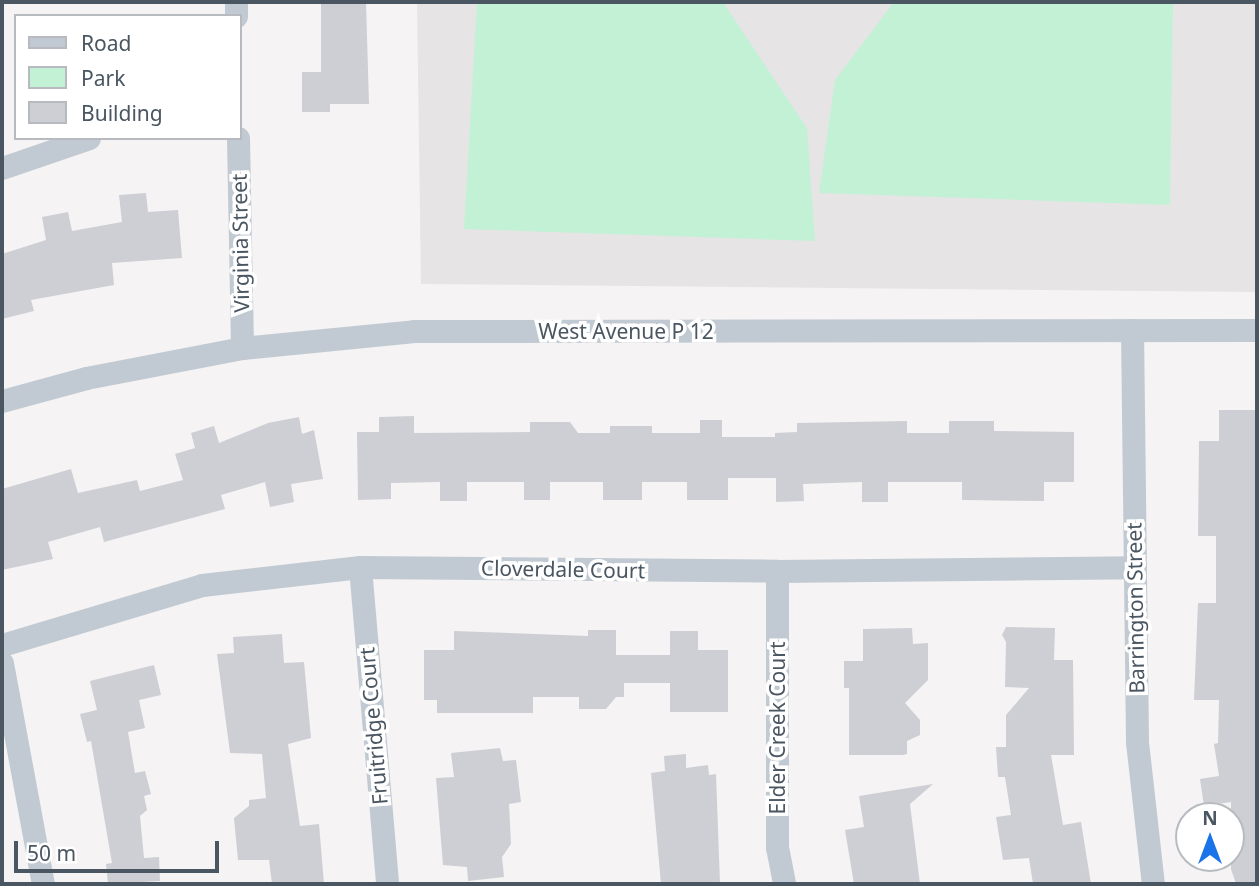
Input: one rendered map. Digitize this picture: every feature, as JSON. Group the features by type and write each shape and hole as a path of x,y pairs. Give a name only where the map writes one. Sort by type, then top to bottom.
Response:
{"street":[{"path":"2,169 83,140"},
{"name":"Virginia Street","path":"237,140 242,348"},
{"name":"Barrington Street","path":"1132,330 1137,742 1153,884"},
{"name":"West Avenue P 12","path":"2,401 86,378 242,348 414,331 1257,330"},
{"name":"Cloverdale Court","path":"2,645 202,585 360,567 777,571 1134,567"},
{"name":"Fruitridge Court","path":"360,567 387,884"},
{"name":"Elder Creek Court","path":"777,571 777,847 785,884"},
{"path":"2,663 43,884"}],"shaded area":[{"path":"417,2 1257,2 1257,292 421,284"}],"green space":[{"path":"477,2 723,2 807,128 815,241 464,229"},
{"path":"894,2 1173,2 1170,205 819,193 835,80"}],"building":[{"path":"321,2 366,2 369,104 330,104 330,112 302,112 302,72 321,72"},
{"path":"146,193 148,212 178,210 182,258 112,263 114,285 31,300 34,311 2,319 2,254 46,240 42,217 68,212 72,231 122,222 119,195"},
{"path":"1219,410 1257,410 1257,884 1236,884 1232,872 1245,872 1245,802 1203,802 1200,779 1219,776 1214,744 1218,743 1219,700 1194,700 1198,603 1216,603 1216,536 1198,536 1199,441 1219,441"},
{"path":"414,416 414,433 530,432 530,422 570,422 578,433 610,433 610,426 652,426 652,433 700,433 700,420 722,420 722,437 775,437 775,433 797,432 797,423 907,421 907,433 949,433 949,421 994,421 994,431 1074,432 1074,482 1044,482 1044,501 962,500 962,482 888,482 888,502 862,502 862,482 803,484 804,501 776,502 776,478 728,478 728,500 687,500 687,482 642,482 642,500 603,500 603,482 550,482 550,500 524,500 524,482 467,482 467,501 440,501 440,482 391,483 391,499 358,500 357,432 379,432 379,417"},
{"path":"299,417 302,434 314,430 323,479 291,484 294,502 270,507 265,482 221,495 225,509 104,542 100,527 48,542 53,559 2,570 2,489 71,469 78,493 137,480 140,491 183,480 175,454 195,448 191,433 214,426 219,443 268,423"},
{"path":"1006,627 1055,628 1054,660 1073,660 1074,755 1051,755 1063,825 1081,822 1091,884 1033,884 1029,858 1003,860 996,817 1011,815 1005,777 998,777 996,747 1006,747 1006,715 1029,688 1005,687 1006,642 1002,635"},
{"path":"912,628 913,644 928,643 928,680 905,703 920,720 920,735 907,741 907,754 849,755 849,688 844,688 844,661 863,661 863,629"},
{"path":"588,630 616,630 616,655 670,655 670,631 698,631 698,650 728,650 728,712 670,712 670,683 624,683 624,697 616,697 606,709 579,709 579,697 533,697 533,713 437,713 437,700 424,700 424,650 454,650 454,631 588,636"},
{"path":"282,634 284,663 304,662 311,738 288,744 300,826 319,824 324,884 272,884 269,860 238,860 234,818 249,806 249,800 266,798 262,754 230,753 217,654 234,653 233,637"},
{"path":"154,665 161,695 139,700 145,728 128,732 135,773 145,771 151,794 144,796 147,810 140,816 144,858 159,857 160,881 108,884 106,864 112,863 91,741 87,742 80,714 97,710 90,681"},
{"path":"500,748 503,761 516,760 521,802 509,804 511,844 502,857 504,877 468,881 467,867 443,865 436,778 454,777 451,753"},
{"path":"686,754 686,768 708,765 709,775 716,774 720,884 661,884 651,773 665,771 664,756"},
{"path":"933,784 910,804 920,884 854,884 845,830 864,827 859,796"}]}
